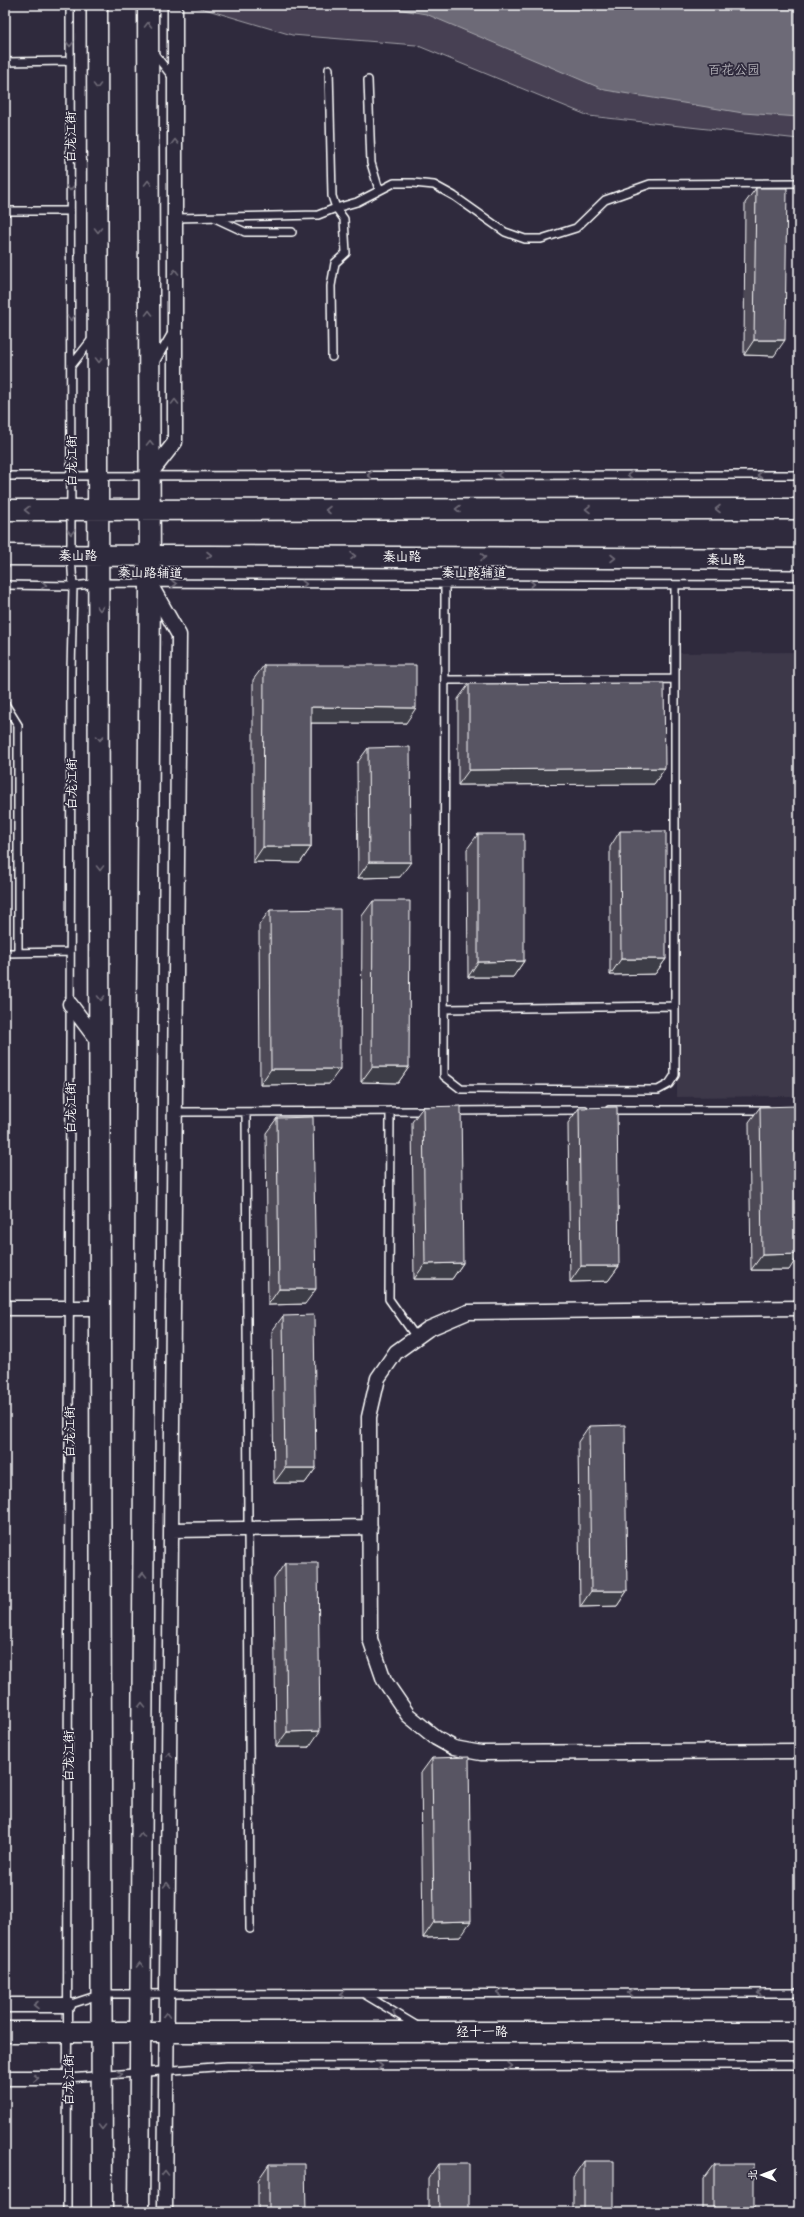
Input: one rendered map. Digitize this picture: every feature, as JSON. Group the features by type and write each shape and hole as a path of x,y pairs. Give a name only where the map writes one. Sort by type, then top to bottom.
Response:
{"main road":[{"path":"97,5 100,510 102,2212"},
{"path":"139,2212 139,2032 150,584 148,5"},
{"path":"5,510 799,509"},
{"name":"秦山路","path":"5,555 799,559"},
{"name":"经十一路","path":"5,2032 799,2032"}],"street":[{"path":"150,474 175,442 175,5"},
{"path":"150,584 179,635 165,2212"},
{"path":"70,1004 101,1044"},
{"path":"5,1308 101,1308"},
{"path":"799,1308 468,1312 428,1329 396,1352 378,1378 369,1417 370,1639 384,1680 408,1715 436,1738 454,1748 481,1753 799,1751"},
{"path":"171,1530 370,1527"},
{"path":"5,2005 68,2005"},
{"path":"5,2078 68,2078"}],"lane":[{"name":"白龙江街","path":"67,2212 70,952 73,586 71,555 70,5"},
{"path":"148,46 175,80"},
{"path":"5,62 70,61"},
{"path":"329,69 332,196 336,208 344,219 346,253 335,263 331,286 332,357"},
{"path":"368,80 371,163 379,190"},
{"path":"175,218 318,215 357,202 394,183 434,185 454,196 505,232 525,239 541,239 576,228 604,200 650,184 799,183"},
{"path":"5,211 70,211"},
{"path":"213,217 245,232 292,232"},
{"path":"149,373 175,328"},
{"path":"71,366 98,331"},
{"path":"5,476 150,474 799,475"},
{"name":"秦山路辅道","path":"5,585 73,586 100,583 799,585"},
{"path":"445,584 444,1076 461,1089 658,1090 669,1084 675,1075 675,585"},
{"path":"445,680 675,679"},
{"path":"5,704 18,725 18,953"},
{"path":"5,953 70,952"},
{"path":"444,1009 675,1006"},
{"path":"445,1111 595,1110"},
{"path":"602,1110 775,1110"},
{"path":"390,1111 388,1299 416,1338"},
{"path":"175,1112 437,1111"},
{"path":"246,1112 250,1929"},
{"path":"68,2005 102,1994 799,1993"},
{"path":"363,1994 426,2031"},
{"path":"68,2078 228,2066 799,2065"}],"shaded area":[{"name":"百花公园","path":"374,5 799,5 799,117 743,113 605,90 426,14"},
{"path":"799,652 799,1096 677,1097 674,653"}],"green space":[{"name":"百花公园","path":"191,5 799,5 799,139 589,116 416,45 292,35"}],"building":[{"path":"756,188 787,188 785,340 754,340"},
{"path":"264,665 416,665 416,708 311,707 311,847 263,847"},
{"path":"664,683 665,768 469,770 469,684"},
{"path":"410,747 411,862 369,862 368,748"},
{"path":"620,831 666,831 666,959 621,959"},
{"path":"478,834 524,834 524,961 478,962"},
{"path":"373,901 410,901 409,1067 372,1067"},
{"path":"340,909 340,1069 271,1069 270,910"},
{"path":"461,1106 463,1263 425,1264 423,1107"},
{"path":"797,1106 799,1254 762,1255 760,1107"},
{"path":"617,1107 619,1266 581,1266 579,1108"},
{"path":"313,1117 316,1289 279,1289 277,1118"},
{"path":"314,1315 316,1468 285,1468 283,1316"},
{"path":"625,1425 627,1591 591,1591 589,1426"},
{"path":"285,1563 318,1563 320,1731 287,1732"},
{"path":"469,1757 471,1921 434,1922 432,1758"},
{"path":"584,2161 614,2161 614,2212 584,2212"},
{"path":"269,2164 305,2164 306,2212 269,2212"},
{"path":"438,2164 469,2164 469,2212 439,2212"},
{"path":"714,2164 754,2164 754,2212 714,2212"}]}
